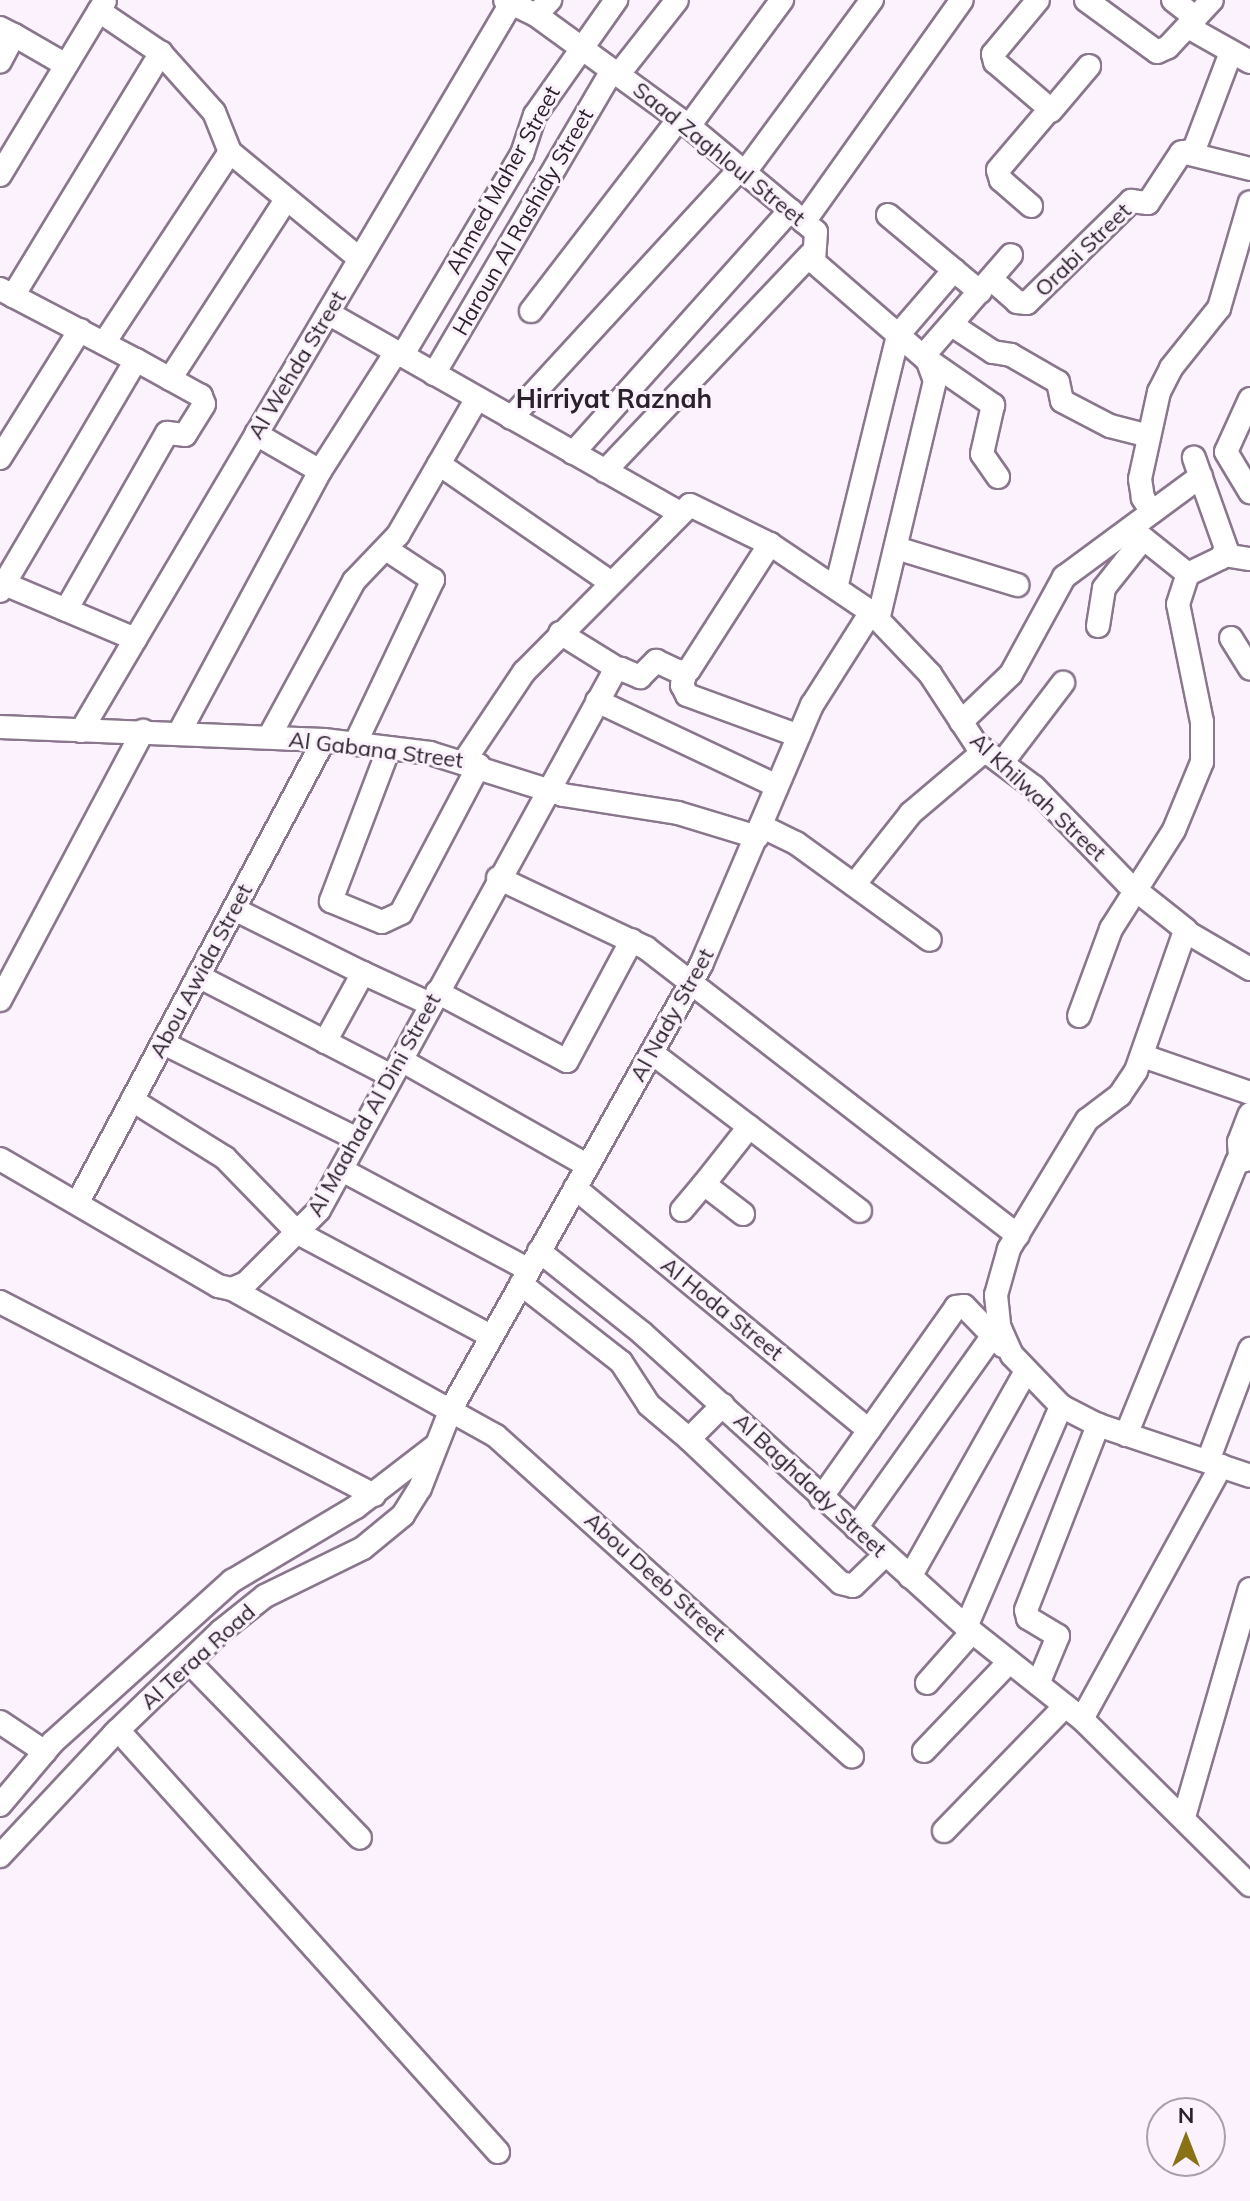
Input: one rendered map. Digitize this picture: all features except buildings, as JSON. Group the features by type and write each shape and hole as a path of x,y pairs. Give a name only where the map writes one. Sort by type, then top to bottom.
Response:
{"street":[{"name":"Ahmed Maher Street","path":"179,733 320,471 399,354 522,154 535,115 616,0"},
{"name":"Haroun Al Rashidy Street","path":"434,374 615,73 677,0"},
{"path":"531,311 782,0"},
{"path":"511,418 742,170 872,0"},
{"path":"573,453 797,216 962,0"},
{"path":"1038,0 993,58 1051,111"},
{"path":"1086,0 1157,52 1192,23 1212,0"},
{"path":"1173,0 1192,23 1241,57"},
{"name":"Saad Zaghloul Street","path":"524,3 684,123 797,216 819,239 810,255 925,358 993,405 982,457 998,477"},
{"name":"Al Wehda Street","path":"81,731 360,259 524,3"},
{"path":"0,175 102,6 161,53 214,112 230,152 285,201 360,259"},
{"path":"0,61 7,31 66,65"},
{"path":"66,610 167,433 185,435 203,406 201,396 6,292 161,53"},
{"name":"Orabi Street","path":"985,286 1017,302 1027,303 1131,201 1148,203 1182,152 1194,150 1241,57"},
{"path":"1031,206 1001,180 998,170 1089,66"},
{"path":"104,343 230,152"},
{"path":"1182,152 1250,169"},
{"path":"170,379 285,201"},
{"path":"1152,512 1140,486 1164,380 1219,308 1250,202"},
{"path":"888,215 954,270 985,286"},
{"path":"605,471 810,255"},
{"path":"874,616 896,548 935,381 925,358 1011,255"},
{"path":"837,584 898,335 954,270"},
{"path":"328,313 678,512 560,633 507,693 401,913 382,922 331,901 389,748"},
{"path":"952,325 989,350 1011,355 1058,382 1062,401 1110,426 1149,436"},
{"path":"0,458 80,330"},
{"path":"135,639 2,586 136,360"},
{"path":"269,737 354,581 386,549 477,398"},
{"path":"1250,399 1226,452 1250,492"},
{"path":"256,434 320,471"},
{"path":"439,464 610,582"},
{"path":"1098,626 1104,588 1137,534 1152,512 1197,467 1224,555"},
{"name":"Al Khilwah Street","path":"678,512 690,505 770,544 837,584 874,616 930,674 961,722 993,757 1048,800 1134,888 1186,930 1250,969"},
{"path":"1137,534 1188,574"},
{"path":"961,722 1011,674 1064,577 1137,534"},
{"path":"770,544 686,672 682,685 687,695 799,736"},
{"path":"896,548 1017,585"},
{"path":"355,744 433,580 386,549"},
{"path":"1079,1016 1111,929 1134,888 1174,830 1202,762 1202,722 1178,615 1188,574 1224,555 1250,559"},
{"name":"Al Nady Street","path":"451,1409 692,982 828,675 874,616"},
{"path":"560,633 618,669 640,677 659,661 686,672"},
{"path":"1231,638 1250,668"},
{"name":"Al Maahad Al Dini Street","path":"232,1289 246,1283 319,1210 546,790 618,669"},
{"path":"854,885 911,813 993,757 1063,683"},
{"path":"597,701 777,786"},
{"name":"Al Gabana Street","path":"0,727 324,740 472,762 546,790 678,813 796,843 930,940"},
{"path":"0,1000 143,731"},
{"name":"Abou Awida Street","path":"78,1202 324,740"},
{"path":"498,878 632,940 692,982 1018,1236"},
{"path":"234,909 363,973 434,998 567,1061 632,940"},
{"path":"1019,1364 999,1326 996,1295 1003,1264 1087,1120 1120,1095 1143,1056 1186,930"},
{"path":"325,1042 363,973"},
{"path":"198,976 325,1042 396,1068 588,1166"},
{"path":"163,1043 357,1139"},
{"path":"652,1053 860,1211"},
{"path":"1143,1056 1250,1093"},
{"path":"132,1100 225,1158 298,1233 491,1336"},
{"path":"1126,1435 1245,1158 1239,1142 1250,1114"},
{"path":"682,1210 749,1127"},
{"path":"0,1159 218,1286 232,1289"},
{"path":"342,1170 530,1268 621,1362 649,1405 841,1583 853,1586 885,1555"},
{"path":"704,1184 743,1214"},
{"name":"Al Hoda Street","path":"575,1188 869,1430"},
{"name":"Al Baghdady Street","path":"530,1268 723,1405 821,1498 969,1629 1074,1712 1250,1885"},
{"name":"Abou Deeb Street","path":"232,1289 451,1409 503,1442 852,1756"},
{"path":"0,1302 374,1495"},
{"path":"821,1498 956,1307 964,1306 1061,1406 1098,1425 1250,1476"},
{"path":"856,1528 993,1335"},
{"path":"944,1831 1074,1712 1214,1464 1250,1349"},
{"path":"910,1577 1019,1364"},
{"path":"689,1439 723,1405"},
{"path":"927,1683 969,1629 1061,1406"},
{"name":"Al Teraa Road","path":"0,1856 116,1732 189,1662 265,1596 383,1533 420,1488 451,1409"},
{"path":"1038,1684 1058,1636 1030,1620 1026,1610 1098,1425"},
{"name":"Al Teraa Road","path":"0,1805 45,1752 90,1708 232,1581 374,1495 436,1446"},
{"path":"1184,1817 1250,1589"},
{"path":"189,1662 360,1838"},
{"path":"924,1751 1009,1662"},
{"path":"90,1708 116,1732 498,2152"},
{"path":"0,1722 45,1752"}],"district":[{"name":"Hirriyat Raznah","path":"614,399"}]}
